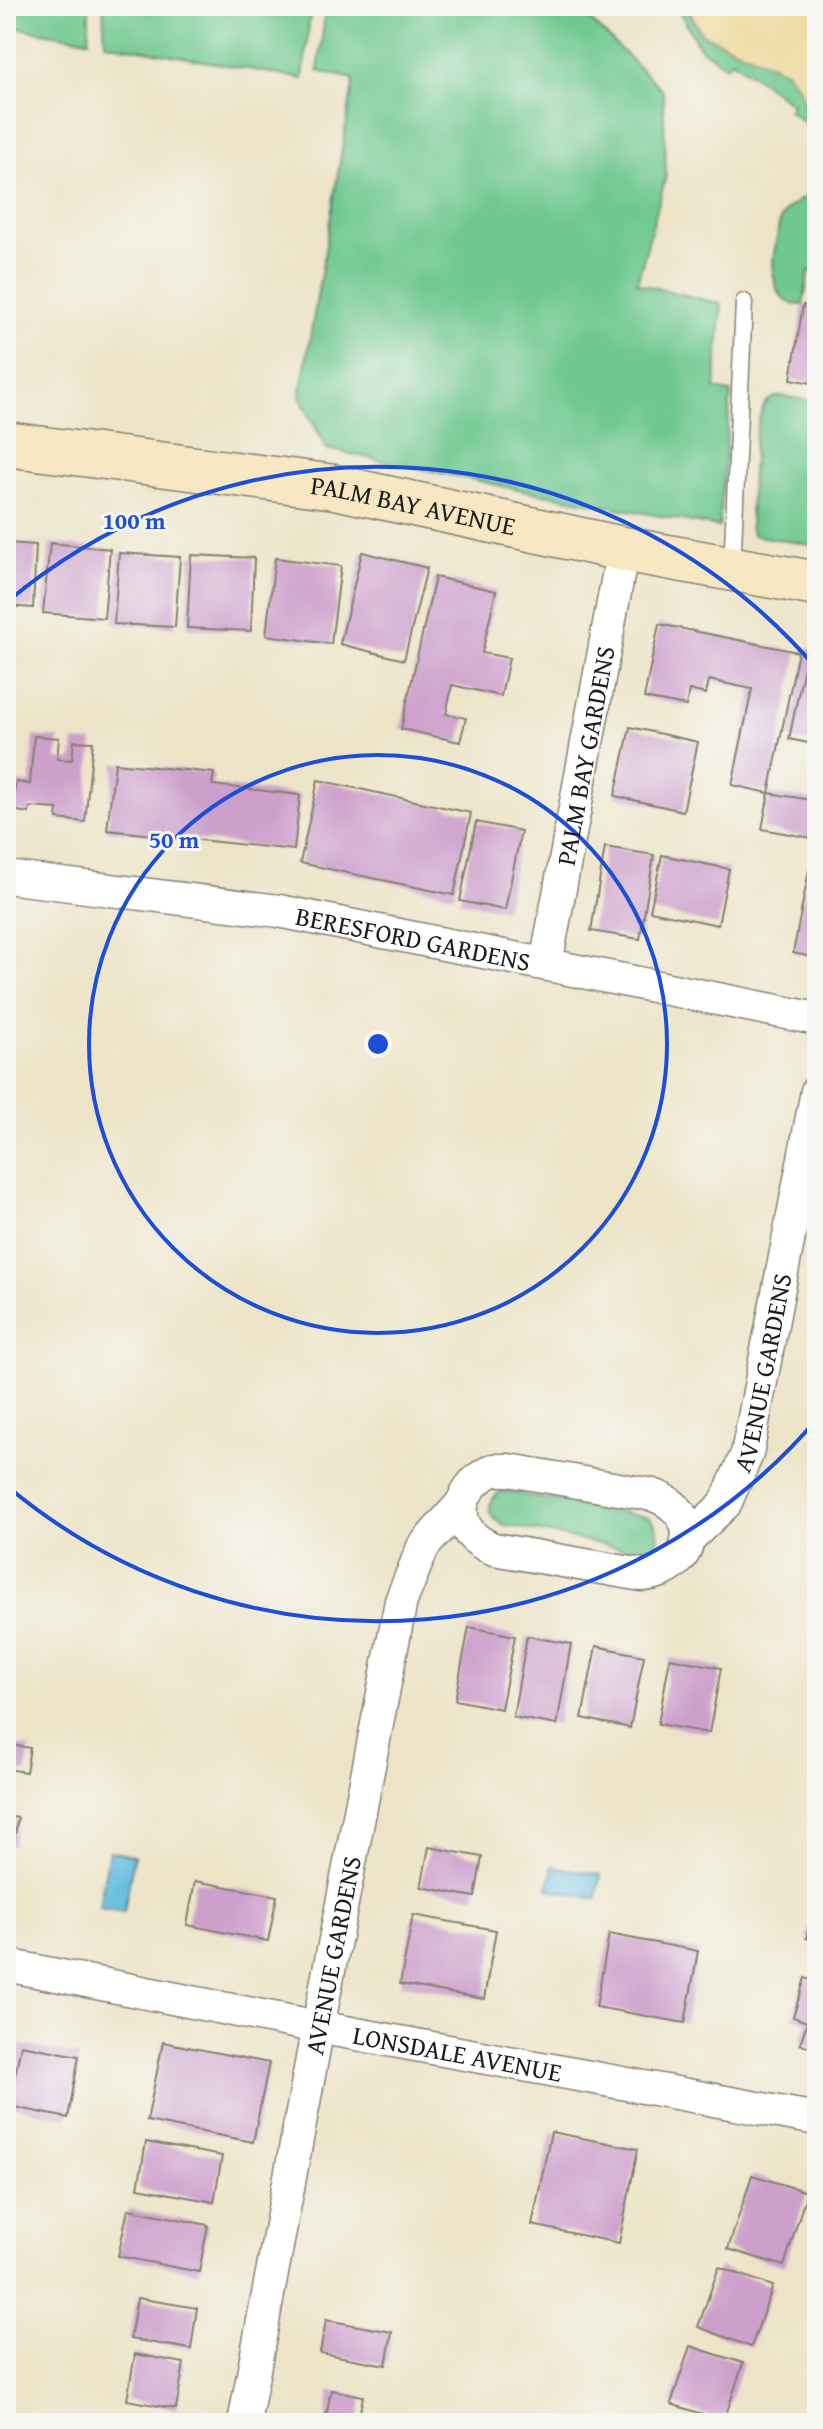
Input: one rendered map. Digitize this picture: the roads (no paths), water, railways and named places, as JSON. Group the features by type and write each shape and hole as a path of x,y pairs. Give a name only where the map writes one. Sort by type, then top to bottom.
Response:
{"main road":[{"name":"PALM BAY AVENUE","path":"6,444 335,487 623,549 817,584"}],"street":[{"name":"PALM BAY GARDENS","path":"546,964 623,549"},
{"name":"BERESFORD GARDENS","path":"7,882 279,911 817,1019"},
{"name":"AVENUE GARDENS","path":"687,1540 725,1504 747,1454 817,1091"},
{"name":"AVENUE GARDENS","path":"244,2423 401,1601 423,1547 462,1503 468,1488 478,1477 493,1470 668,1500 680,1510 687,1525 687,1540 682,1555 672,1567 658,1574 642,1575 480,1544 468,1532 462,1518 462,1503"},
{"name":"LONSDALE AVENUE","path":"6,1965 318,2027 817,2119"}],"lane":[{"path":"732,569 744,302"}],"water":[{"path":"109,1851 134,1856 124,1912 99,1908"},
{"path":"553,1866 601,1875 596,1899 548,1889"}]}
